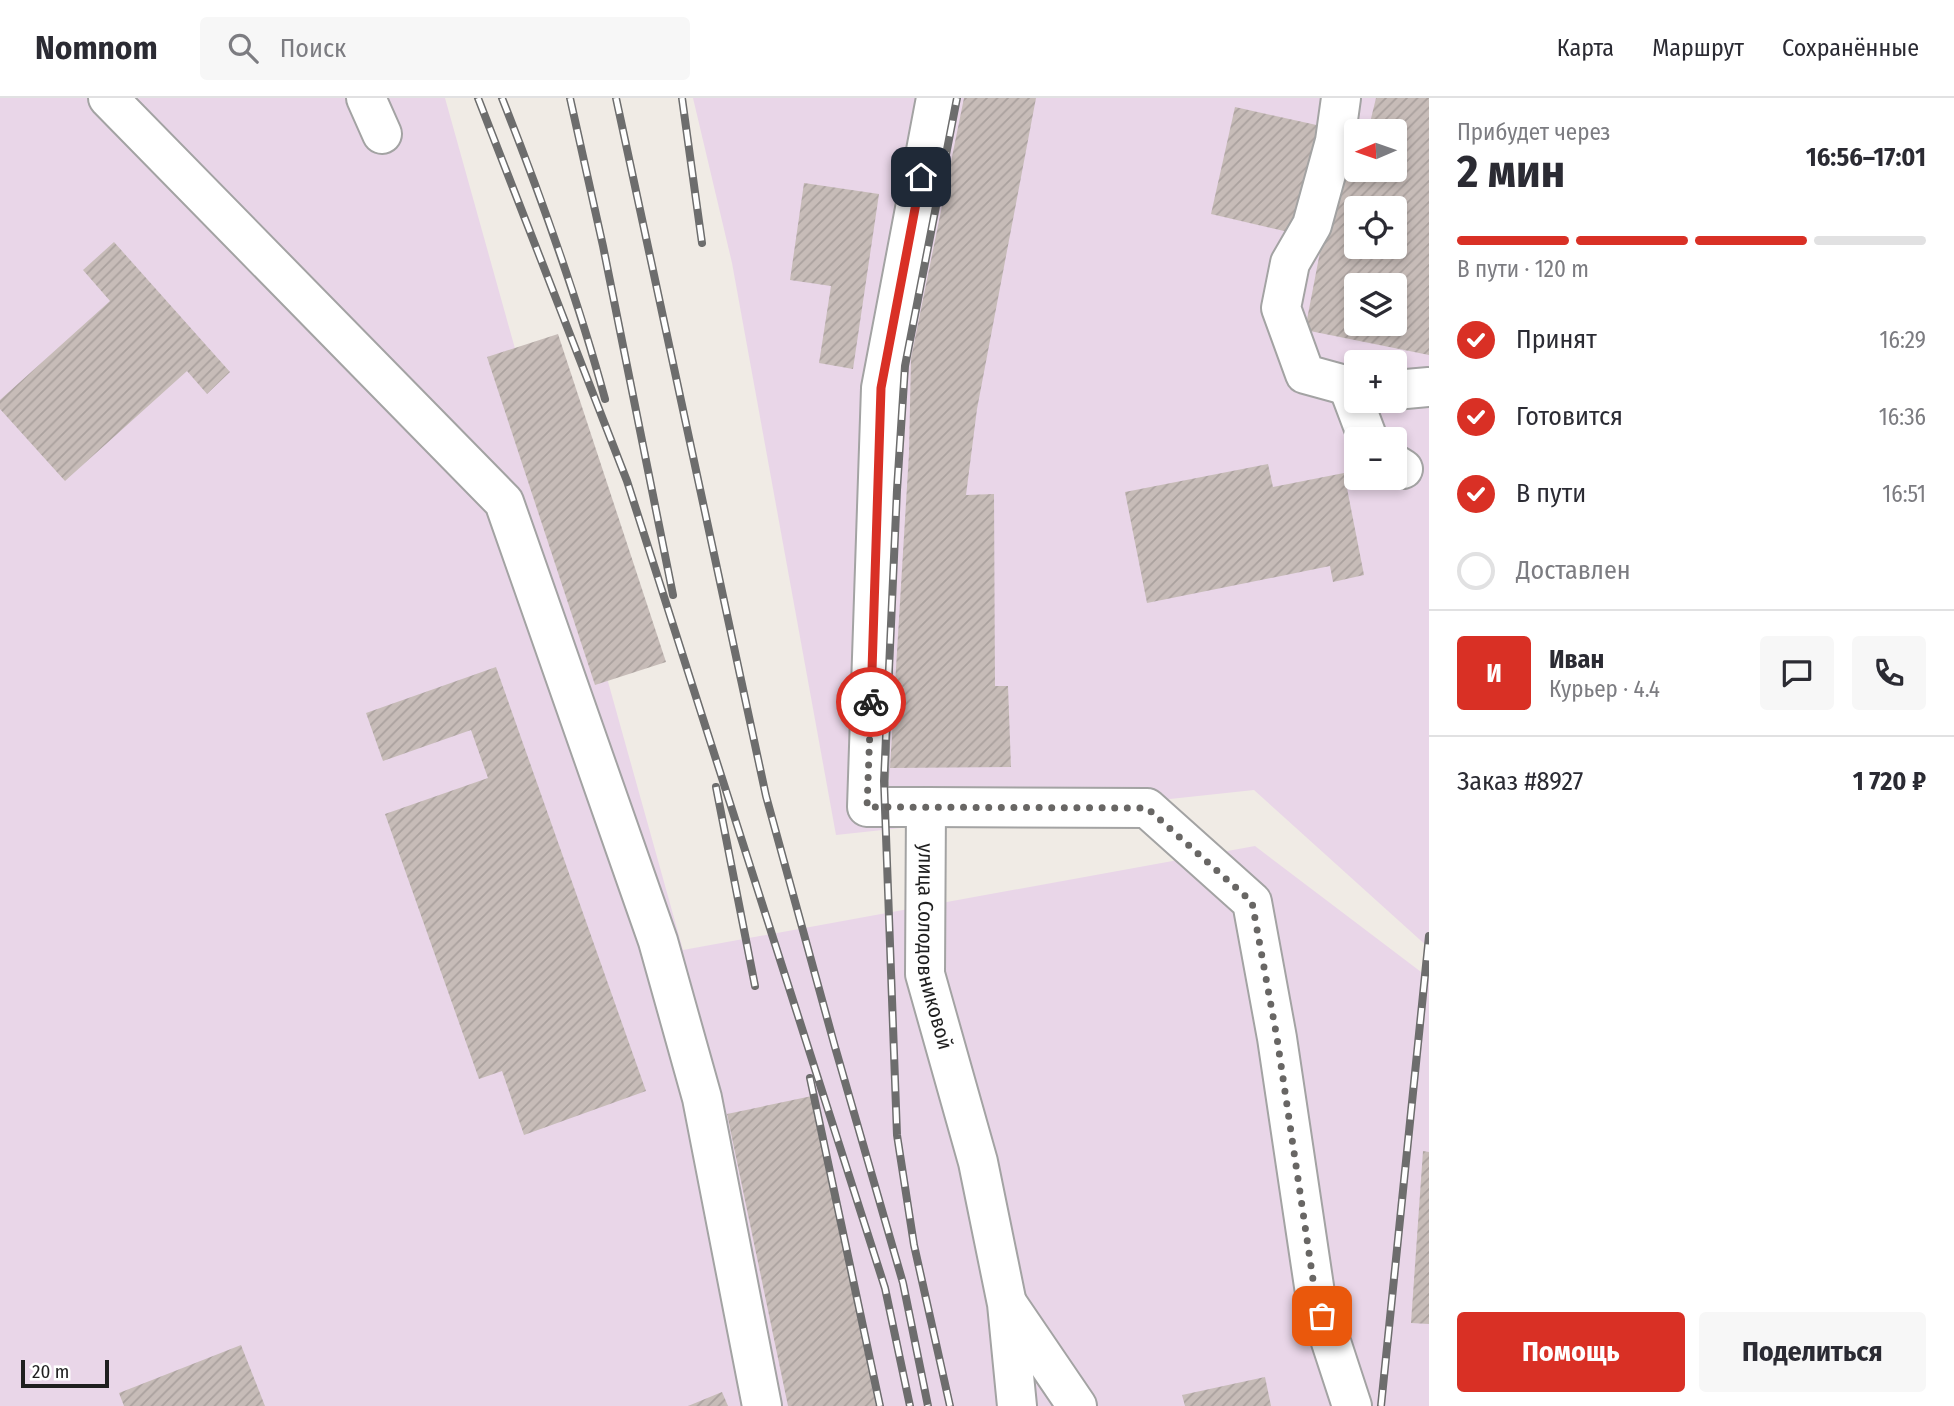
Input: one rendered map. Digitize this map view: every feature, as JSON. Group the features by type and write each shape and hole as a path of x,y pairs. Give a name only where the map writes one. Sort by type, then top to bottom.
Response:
{"street":[{"path":"108,98 504,502 658,941 702,1098 762,1406"},
{"path":"366,98 382,134"},
{"path":"936,98 881,388 867,807 1147,808 1252,902 1277,1038 1315,1293 1352,1406"},
{"path":"1341,98 1335,141 1312,225 1290,263 1281,308 1305,374 1344,385"},
{"path":"1407,389 1429,387"},
{"name":"улица Солодовниковой","path":"926,807 925,975 978,1162 1007,1304 1017,1406"},
{"name":"улица Солодовниковой","path":"1007,1304 1076,1406"}],"shaded area":[{"path":"0,98 445,98 683,950 1255,846 1429,978 1429,1406 0,1406"},
{"path":"693,98 1429,98 1429,948 1254,790 836,835 732,263"}],"building":[{"path":"964,98 1036,98 977,409 966,495 994,494 995,686 1008,686 1011,767 890,768 909,453 911,358"},
{"path":"1376,98 1429,98 1429,355 1305,330 1335,174 1344,174 1344,182 1407,182 1407,119 1371,119"},
{"path":"1235,107 1321,126 1297,234 1211,214"},
{"path":"804,183 879,194 853,369 819,363 831,286 790,280"},
{"path":"114,242 230,372 207,394 187,371 65,481 0,409 0,400 110,301 83,270"},
{"path":"558,334 666,662 595,685 487,357"},
{"path":"1268,464 1273,487 1344,473 1344,490 1347,490 1364,575 1333,582 1330,566 1147,603 1125,492"},
{"path":"496,667 646,1091 524,1135 502,1071 479,1079 385,814 488,778 471,730 383,761 366,713"},
{"path":"812,1096 876,1406 788,1406 727,1114"},
{"path":"1423,1151 1429,1152 1429,1324 1411,1323"},
{"path":"241,1345 265,1406 124,1406 119,1393"},
{"path":"1265,1377 1271,1406 1185,1406 1182,1395"},
{"path":"722,1392 728,1406 688,1406"}],"railway":[{"path":"478,98 627,481 885,1288 910,1406"},
{"path":"502,98 558,247 605,399"},
{"path":"570,98 603,246 673,595"},
{"path":"616,98 766,796 903,1283 928,1406"},
{"path":"682,98 702,243"},
{"path":"950,1406 914,1245 897,1135 884,781 905,366 957,98"},
{"path":"716,787 755,986"},
{"path":"1381,1406 1429,936"},
{"path":"810,1078 880,1406"}],"way so far":[{"path":"871,702 867,807 1147,808 1252,902 1277,1038 1315,1293 1322,1316"}],"route":[{"path":"871,702 881,388 921,177"}]}
